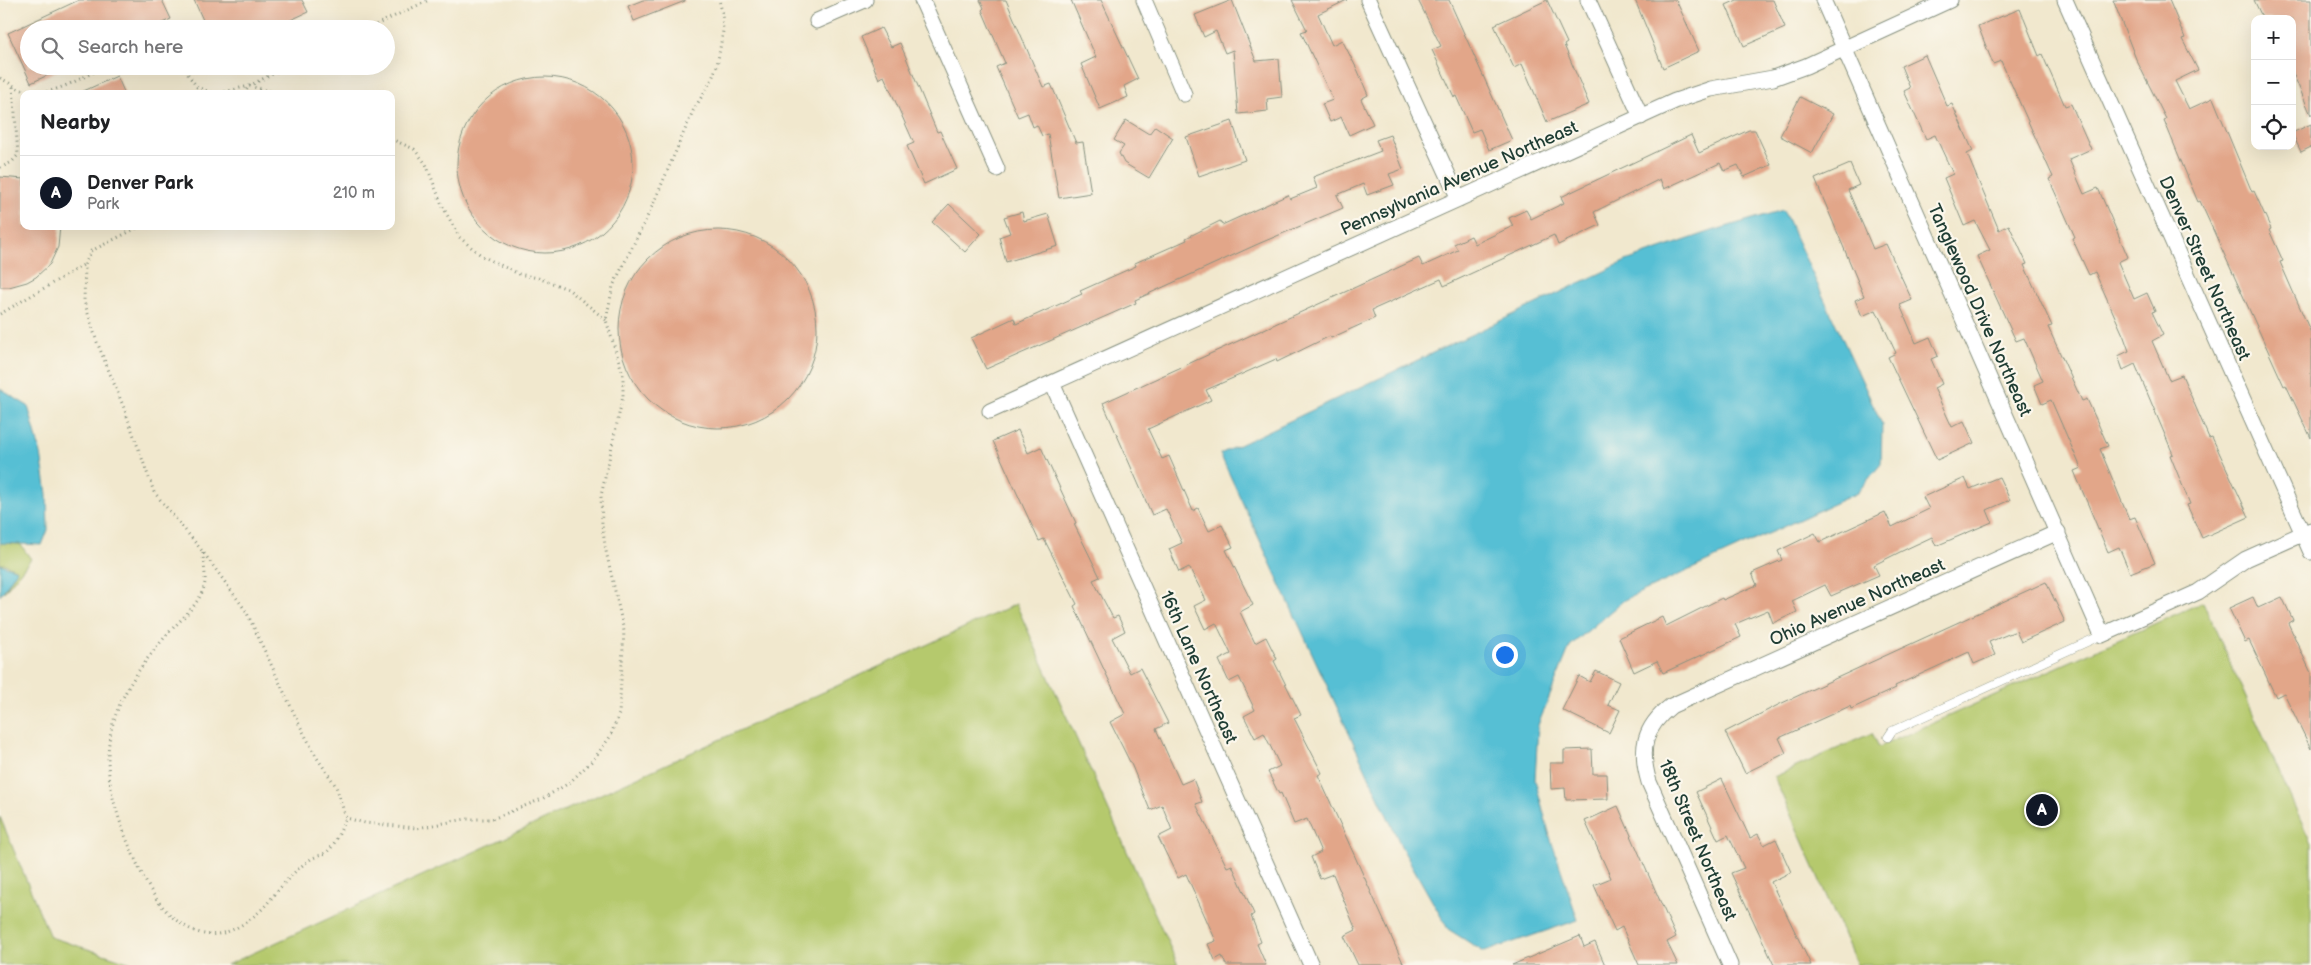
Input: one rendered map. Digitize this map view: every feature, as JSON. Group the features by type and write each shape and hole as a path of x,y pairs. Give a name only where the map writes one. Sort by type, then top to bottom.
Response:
{"street":[{"path":"817,21 865,0"},
{"path":"922,0 997,169"},
{"path":"1144,0 1184,94"},
{"path":"1368,0 1459,199"},
{"path":"1588,0 1641,117"},
{"name":"Tanglewood Drive Northeast","path":"1822,0 2102,635"},
{"name":"Pennsylvania Avenue Northeast","path":"990,411 1675,101 1712,89 1773,78 1806,66 1950,0"},
{"name":"Denver Street Northeast","path":"2065,0 2307,532 2311,552"},
{"name":"16th Lane Northeast","path":"1052,384 1311,965"},
{"name":"Ohio Avenue Northeast","path":"1671,706 2058,532"},
{"path":"2102,635 2198,592 2246,559 2307,532"},
{"name":"18th Street Northeast","path":"1671,706 1658,716 1646,738 1643,751 1644,766 1649,782 1730,965"}],"lane":[{"path":"1888,738 1892,731 2102,635"}],"path":[{"path":"386,20 429,0"},
{"path":"346,818 365,823 417,828 466,819 492,819 542,799 569,782 593,760 610,737 619,714 624,631 606,551 602,526 601,496 623,396 623,374 606,320 613,286 652,208 692,111 711,81 717,66 724,31 719,0"},
{"path":"53,90 86,75"},
{"path":"189,75 198,87 205,90"},
{"path":"232,90 249,86 270,75"},
{"path":"0,78 23,90"},
{"path":"0,168 12,162 18,155 13,86"},
{"path":"246,90 249,86"},
{"path":"249,86 265,90"},
{"path":"395,141 414,149 426,164 442,206 458,237 482,256 519,274 538,278 568,289 606,320"},
{"path":"133,230 91,252 85,264 84,301 154,492 203,552 246,611 276,678 317,758 336,786 346,818 328,852 311,859 288,880 250,921 232,930 209,935 187,929 170,916 142,875 125,836 114,799 108,766 110,728 119,705 136,672 195,604 204,586 203,552"},
{"path":"0,314 85,264"}],"green space":[{"path":"0,543 20,544 31,559 4,592 17,570 5,564 0,564"},
{"path":"2203,602 2311,843 2311,965 1857,965 1774,777 1872,733 1879,747"},
{"path":"1016,604 1178,965 227,965"},
{"path":"0,817 50,937 138,965 0,965"}],"water":[{"path":"1783,210 1882,424 1881,464 1857,493 1624,600 1570,646 1538,725 1535,780 1551,840 1578,920 1484,952 1448,929 1402,848 1220,454 1626,261 1712,231"},
{"path":"0,389 28,406 41,454 47,494 48,530 42,545 0,543"},
{"path":"0,564 17,570 0,596"}],"building":[{"path":"79,0 162,0 171,19 169,20 36,20"},
{"path":"194,0 302,0 308,12 291,20 203,20"},
{"path":"643,0 685,1 634,21 628,6"},
{"path":"980,0 1006,0 1043,87 1051,84 1076,143 1083,142 1091,193 1059,198 1048,134 1042,136 1037,125 1033,127 1028,113 1018,117 996,67 1005,63 982,10 984,8"},
{"path":"1071,0 1101,0 1138,79 1124,86 1128,97 1100,109 1081,64 1096,57"},
{"path":"1232,0 1256,61 1279,59 1282,97 1267,99 1268,111 1238,114 1233,50 1225,53 1216,31 1204,37 1195,15"},
{"path":"1292,0 1347,0 1318,14 1332,45 1342,40 1358,71 1368,95 1361,99 1373,124 1349,135 1341,117 1330,122 1322,104 1333,100 1301,32 1307,30"},
{"path":"1418,0 1449,0 1512,140 1489,150 1480,129 1472,132 1432,50 1441,46"},
{"path":"1547,0 1567,43 1564,45 1589,104 1547,122 1522,64 1514,68 1494,25"},
{"path":"1635,0 1676,0 1699,51 1663,68"},
{"path":"1737,0 1773,0 1785,28 1744,46 1726,5"},
{"path":"2113,0 2169,0 2185,38 2182,39 2198,70 2175,81 2189,109 2213,98 2252,192 2254,191 2271,229 2269,230 2283,261 2280,262 2311,333 2311,438 2286,385 2284,386 2200,201 2198,202 2164,120 2166,119 2136,59"},
{"path":"2254,0 2311,0 2311,115 2296,80 2296,15 2261,15"},
{"path":"2020,9 2039,56 2042,54 2065,106 2071,104 2091,149 2069,159 2084,194 2098,188 2128,257 2118,262 2134,299 2147,293 2155,311 2152,312 2163,335 2152,341 2169,380 2182,375 2209,438 2212,437 2249,517 2202,538 2187,505 2190,504 2170,455 2173,454 2135,364 2123,370 2118,356 2129,351 2124,337 2095,272 2089,275 2072,238 2075,237 2049,179 2053,177 2001,61 1993,64 1978,26"},
{"path":"20,27 20,59 8,33"},
{"path":"881,28 891,47 900,43 937,132 940,131 957,169 924,184 907,146 914,143 884,76 879,79 861,37"},
{"path":"1925,55 1947,106 1952,104 1973,151 1967,154 1999,230 2009,225 2027,264 2024,265 2052,326 2048,327 2082,401 2087,399 2108,446 2100,449 2129,519 2135,517 2155,563 2130,573 2119,547 2108,552 2074,471 2081,468 2051,400 2042,404 2034,385 2043,381 2024,338 2016,341 1977,256 1990,250 1975,221 1964,226 1944,178 1953,174 1935,135 1926,139 1904,91 1910,88 1901,66"},
{"path":"27,75 48,75 31,83"},
{"path":"117,76 123,90 86,90"},
{"path":"536,77 554,77 586,87 601,97 613,109 623,124 629,139 633,165 629,191 623,206 613,221 601,233 586,243 571,249 554,253 536,253 504,243 489,233 477,221 467,206 461,191 457,174 457,156 467,124 477,109 489,97 504,87 519,81"},
{"path":"1800,97 1833,114 1812,153 1780,136"},
{"path":"1126,120 1149,134 1155,126 1173,138 1149,178 1124,163 1119,153 1124,146 1114,140"},
{"path":"1232,121 1245,160 1199,176 1186,137"},
{"path":"2311,124 2311,147 2301,152 2296,141 2296,131"},
{"path":"1749,130 1755,130 1771,165 1744,177 1738,165 1724,171 1720,163 1664,189 1660,179 1594,212 1600,225 1558,245 1554,235 1444,286 1441,279 1372,310 1375,318 1331,338 1330,336 1277,362 1276,359 1206,390 1211,400 1148,429 1162,459 1169,456 1193,511 1198,508 1209,531 1222,525 1233,547 1226,550 1253,605 1240,612 1255,643 1266,637 1277,659 1274,661 1301,715 1294,718 1322,773 1318,775 1404,965 1358,965 1344,936 1356,930 1333,874 1320,879 1311,857 1321,852 1307,819 1294,824 1281,793 1279,794 1268,772 1280,766 1264,733 1255,738 1244,716 1255,710 1239,677 1229,682 1219,660 1231,654 1216,623 1205,629 1194,606 1206,600 1189,567 1179,572 1169,549 1182,543 1166,509 1152,515 1103,403 1419,258 1423,266 1458,250 1454,244 1471,236 1475,244 1513,226 1509,218 1526,210 1531,219 1564,203 1561,197 1691,135 1699,153"},
{"path":"1390,135 1403,169 1389,174 1394,185 1367,195 1363,184 1337,195 1343,208 1258,244 1135,300 1136,303 986,369 971,338 1014,318 1016,324 1082,294 1080,291 1136,266 1135,263 1187,240 1186,238 1220,221 1222,225 1288,195 1290,199 1317,188 1313,177 1381,151 1376,140"},
{"path":"1850,164 1859,185 1848,190 1873,249 1886,244 1912,300 1900,305 1916,343 1930,337 1938,356 1931,359 1942,384 1934,388 1952,427 1964,421 1974,443 1937,460 1888,357 1896,353 1876,310 1862,316 1855,300 1864,296 1815,179"},
{"path":"0,177 20,179 20,230 60,230 58,247 50,264 36,277 27,282 9,287 0,287"},
{"path":"949,204 981,234 965,252 932,222"},
{"path":"1022,212 1024,221 1048,214 1058,246 1006,262 999,237 1010,233 1004,217"},
{"path":"718,230 747,234 765,242 781,252 795,266 813,300 817,329 813,358 805,376 795,392 781,406 747,424 718,428 689,424 671,416 655,406 641,392 623,358 619,329 623,300 631,282 641,266 655,252 689,234"},
{"path":"1018,430 1028,453 1041,447 1076,523 1074,524 1100,577 1093,580 1113,618 1118,616 1125,631 1112,638 1130,673 1140,668 1168,723 1156,729 1181,784 1193,779 1202,802 1196,804 1227,867 1232,865 1254,914 1251,916 1261,942 1257,944 1266,965 1226,965 1222,956 1215,960 1208,944 1216,941 1186,874 1178,878 1158,837 1172,830 1162,805 1150,810 1132,766 1110,722 1125,714 1074,606 1077,604 1044,539 1039,541 993,441"},
{"path":"1999,477 2010,500 1987,510 1992,522 1936,546 1932,537 1874,565 1879,575 1831,596 1825,585 1792,601 1797,612 1773,623 1768,610 1735,624 1741,637 1663,673 1657,661 1634,672 1619,638 1662,617 1666,626 1722,598 1723,600 1757,585 1752,573 1782,560 1778,551 1815,533 1820,542 1885,512 1892,527 1929,509 1923,497 1965,478 1970,489"},
{"path":"2046,582 2065,622 2021,642 2016,631 1989,642 1995,655 1974,664 1969,652 1895,686 1896,688 1851,709 1850,706 1779,738 1786,753 1745,773 1725,732 1780,704"},
{"path":"2253,597 2258,608 2282,597 2293,620 2288,623 2311,673 2311,749 2284,693 2276,697 2249,640 2245,642 2229,608"},
{"path":"1596,671 1619,682 1608,705 1620,710 1609,733 1562,710 1579,676 1590,682"},
{"path":"1592,749 1593,774 1607,774 1608,799 1566,800 1565,788 1551,789 1550,763 1564,763 1564,750"},
{"path":"1722,779 1750,838 1758,834 1764,845 1776,839 1791,872 1771,882 1811,965 1774,965 1731,873 1744,868 1728,835 1718,840 1696,792"},
{"path":"1618,806 1676,937 1667,942 1678,965 1639,965 1622,927 1615,931 1594,885 1611,878 1585,821"},
{"path":"1580,936 1584,947 1595,942 1605,965 1512,965"}],"place":[{"name":"Denver Park","path":"2042,810"}]}
